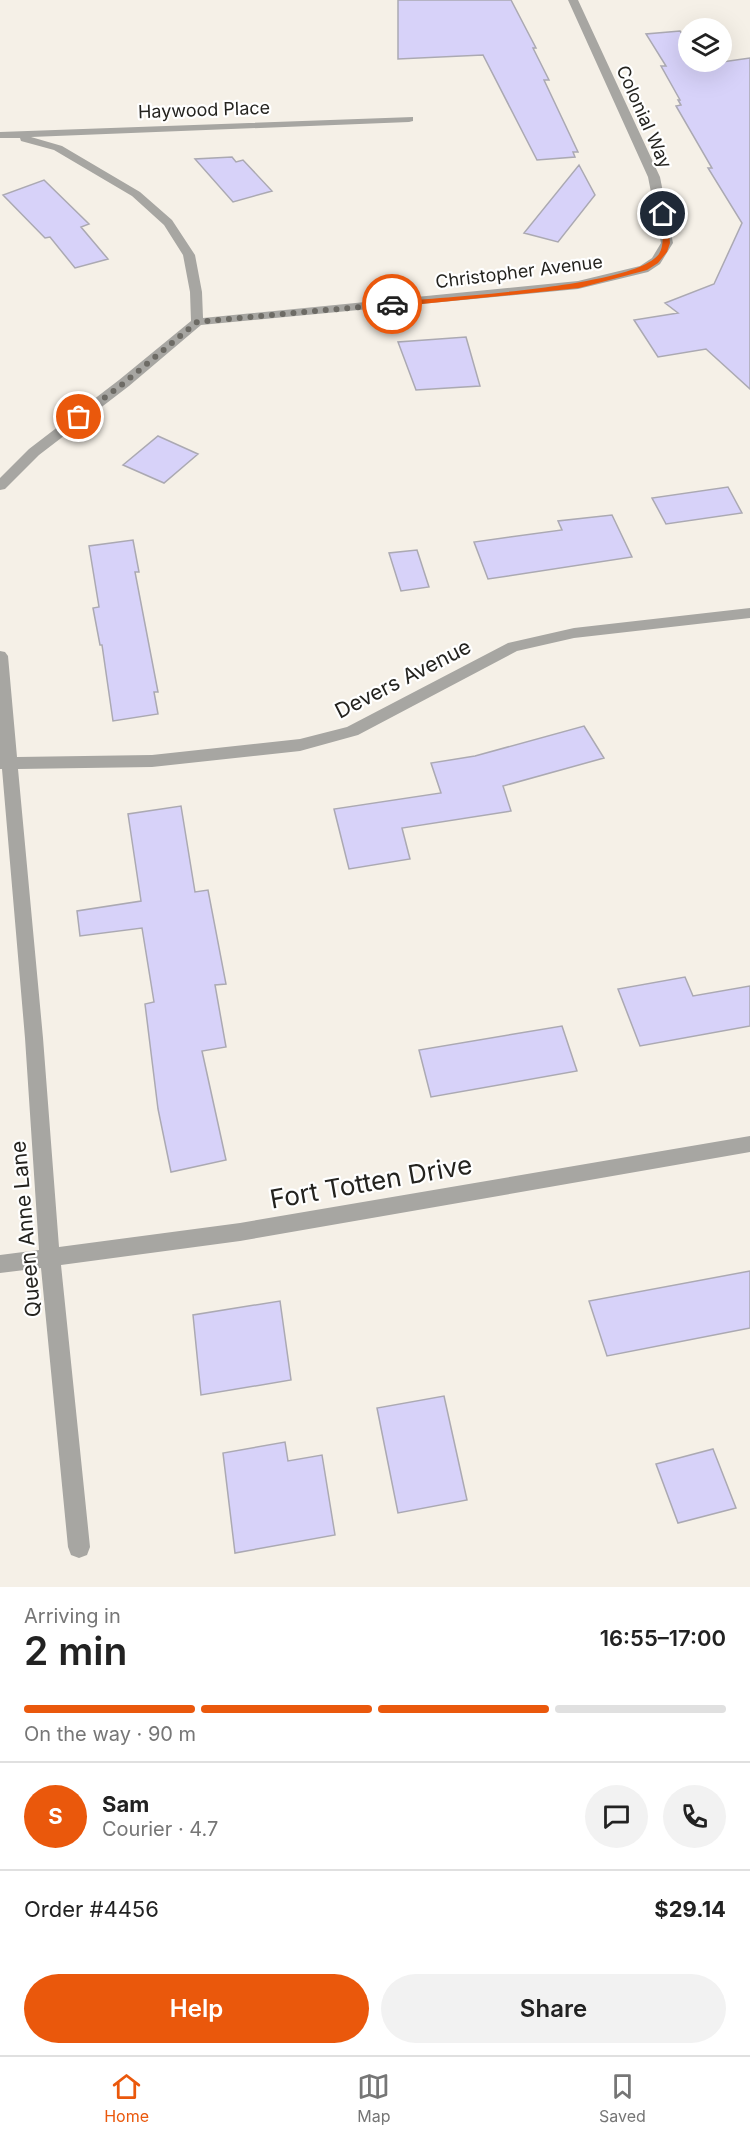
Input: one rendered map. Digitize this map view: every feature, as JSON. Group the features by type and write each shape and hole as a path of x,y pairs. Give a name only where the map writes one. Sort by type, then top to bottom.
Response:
{"street":[{"name":"Colonial Way","path":"573,0 654,177 667,243 663,252"},
{"name":"Haywood Place","path":"0,135 409,119"},
{"path":"0,135 58,148 135,194 168,223 189,255 196,292 197,322 124,383 34,452 0,486"},
{"name":"Christopher Avenue","path":"197,322 579,285 644,269 663,252"},
{"name":"Devers Avenue","path":"6,763 152,761 300,745 352,731 513,647 574,633 694,617 750,613"},
{"name":"Queen Anne Lane","path":"0,656 6,763 78,1547"},
{"name":"Fort Totten Drive","path":"0,1264 240,1232 750,1144"}],"building":[{"path":"398,0 511,0 536,48 533,48 549,80 544,80 578,152 573,152 575,157 537,160 483,55 398,59"},
{"path":"678,31 678,72 732,72 732,61 750,58 750,389 706,349 658,357 634,320 678,313 665,303 714,284 742,223 708,168 712,168 676,106 681,105 678,100 680,100 661,66 666,66 646,34"},
{"path":"232,157 236,162 243,160 272,191 233,202 195,159"},
{"path":"579,165 595,195 558,242 524,233"},
{"path":"44,180 89,224 81,227 108,259 75,268 50,237 45,238 3,195"},
{"path":"466,337 480,386 416,390 398,342"},
{"path":"158,436 198,454 164,483 123,465"},
{"path":"728,487 742,513 666,524 652,498"},
{"path":"612,515 632,557 488,579 474,542 562,530 558,521"},
{"path":"133,540 139,572 135,572 158,692 154,692 158,714 113,721 102,645 100,645 93,608 99,607 89,546"},
{"path":"417,550 429,587 401,591 389,553"},
{"path":"584,726 604,758 503,786 511,811 402,828 410,859 349,869 334,809 441,793 431,763 475,756"},
{"path":"181,806 195,892 208,890 226,984 215,985 226,1047 202,1051 226,1160 171,1172 158,1109 145,1004 154,1002 142,928 80,936 77,911 141,901 128,814"},
{"path":"685,977 693,996 750,986 750,1026 640,1046 618,989"},
{"path":"562,1026 577,1071 431,1097 419,1050"},
{"path":"750,1271 750,1328 607,1356 589,1301"},
{"path":"280,1301 291,1380 201,1395 193,1315"},
{"path":"444,1396 467,1500 398,1513 377,1408"},
{"path":"285,1442 288,1461 322,1455 335,1535 235,1553 223,1453"},
{"path":"713,1449 736,1508 678,1523 656,1464"}],"way so far":[{"path":"79,417 197,322 392,304"}],"route":[{"path":"392,304 579,285 644,269 656,261 667,243 663,214"}]}
